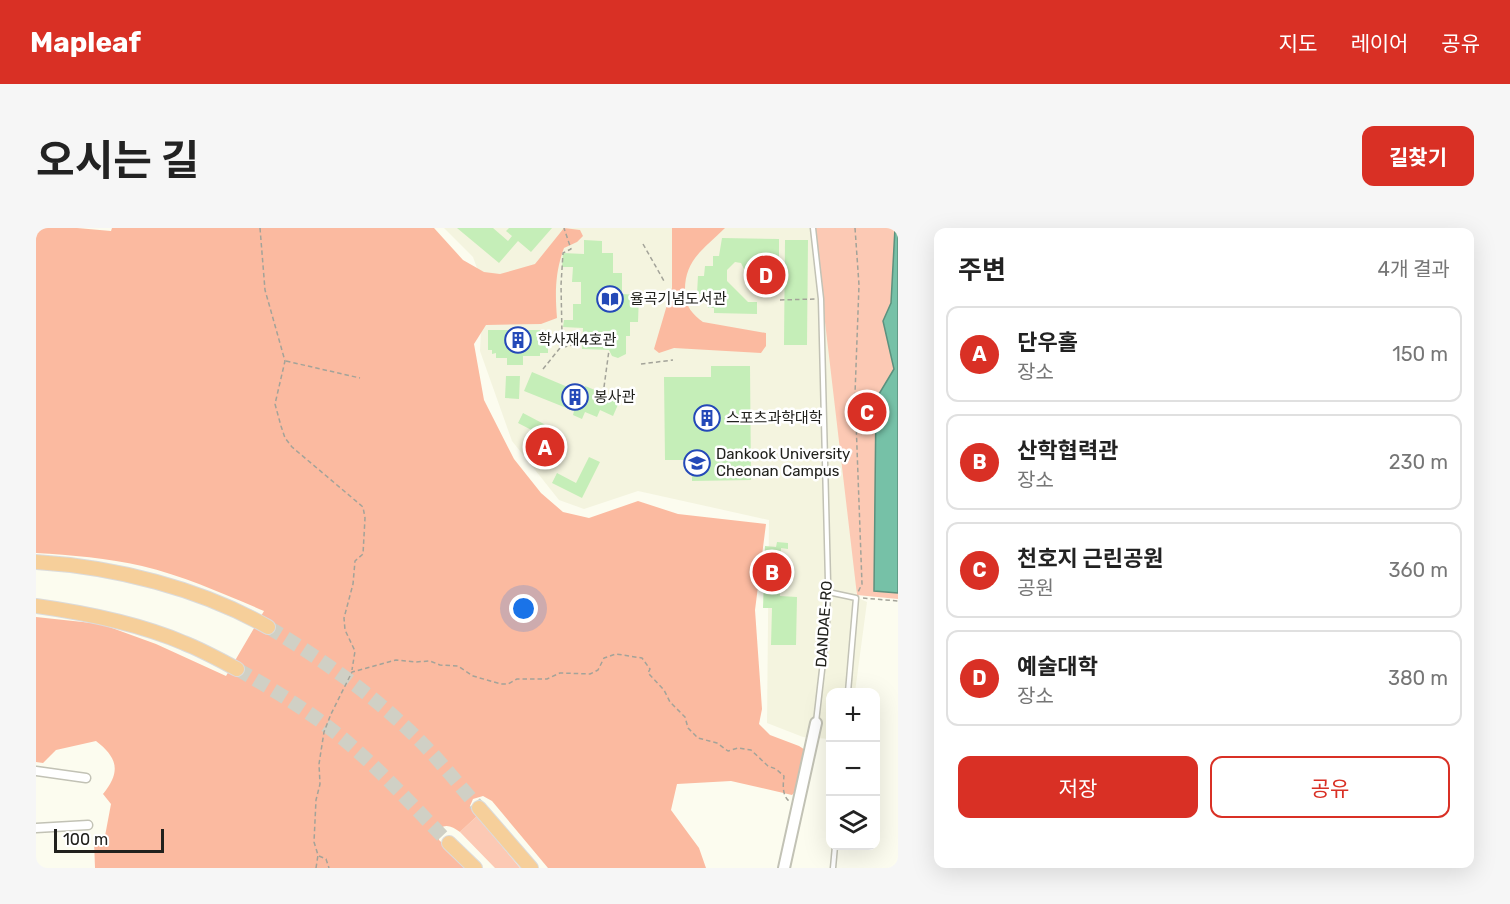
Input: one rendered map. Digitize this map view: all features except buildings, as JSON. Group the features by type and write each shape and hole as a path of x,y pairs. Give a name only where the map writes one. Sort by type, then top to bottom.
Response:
{"highway":[{"path":"36,562 119,573 144,579 216,602 244,613 268,627"},
{"path":"36,606 98,616 142,628 183,643 237,669"},
{"path":"479,808 531,868"},
{"path":"449,843 475,868"}],"street":[{"name":"DANDAE-RO","path":"784,868 816,723"},
{"path":"36,771 86,778"},
{"path":"36,828 88,825"}],"lane":[{"name":"DANDAE-RO","path":"813,228 821,299 828,592 816,723"},
{"path":"828,592 856,598 848,688"},
{"path":"833,868 835,850"}],"path":[{"path":"260,228 265,290 285,361 275,404 285,438 317,470 355,498 363,507 364,518 363,554 355,561 353,584 344,618 345,630 355,651 352,672 324,732 319,764 320,784 316,800 314,842 318,855 316,868"},
{"path":"543,369 560,348 573,345 574,334 562,334 563,253 571,249 564,228"},
{"path":"855,228 859,285 855,409 862,584 856,598 898,601"},
{"path":"643,244 664,281"},
{"path":"780,300 821,299"},
{"path":"604,387 609,350"},
{"path":"641,364 673,360"},
{"path":"285,361 360,378"},
{"path":"352,672 396,660 430,661 440,665 458,666 473,676 508,684 517,679 547,678 560,673 590,674 598,670 604,658 616,654 642,658 650,669 648,673 664,690 670,702 685,717 688,728 698,738 717,743 728,751 738,747 751,750 768,766 784,776 783,786 786,799 798,803"},
{"path":"318,855 326,859 329,868"}],"shaded area":[{"path":"36,228 111,231 112,228 434,228 463,260 484,272 500,274 535,264 564,228 580,230 583,236 577,242 564,248 561,257 556,283 557,318 541,324 486,325 474,344 484,400 514,459 541,493 563,512 589,518 638,501 678,514 766,524 755,610 762,709 759,724 770,735 799,746 813,755 805,781 792,795 731,781 677,784 671,810 699,848 706,868 548,868 492,801 483,796 473,799 470,806 477,816 460,832 447,826 439,829 439,840 468,868 95,868 94,840 105,836 111,804 103,794 113,779 113,759 96,741 56,750 43,763 36,762 36,617 101,624 156,644 226,676 264,611 189,580 158,570 89,557 36,553"},
{"name":"Dankook University Cheonan Campus","path":"444,228 861,228 866,486 856,597 867,602 856,688 826,688 826,739 803,737 767,723 769,520 638,491 584,509 559,500 512,441 480,351 483,285 473,257"},
{"path":"672,228 725,228 692,263 686,281 686,302 703,322 766,333 766,346 761,353 674,348 659,353 654,349 672,288"},
{"path":"814,228 898,228 898,599 857,595"},
{"path":"895,228 898,228 898,593 874,591 876,399 894,369 883,321 891,303"},
{"path":"477,816 520,868 495,868 460,832"}],"tunnel":[{"path":"268,627 326,664 381,705 423,744 479,808"},
{"path":"237,669 291,701 341,737 383,775 449,843"}],"place":[{"name":"예술대학","path":"766,275"},
{"name":"율곡기념도서관","path":"610,299"},
{"name":"학사재4호관","path":"518,340"},
{"name":"봉사관","path":"575,397"},
{"name":"천호지 근린공원","path":"867,412"},
{"name":"스포츠과학대학","path":"707,418"},
{"name":"단우홀","path":"545,447"},
{"name":"Dankook University Cheonan Campus","path":"697,463"},
{"name":"산학협력관","path":"772,572"}]}
